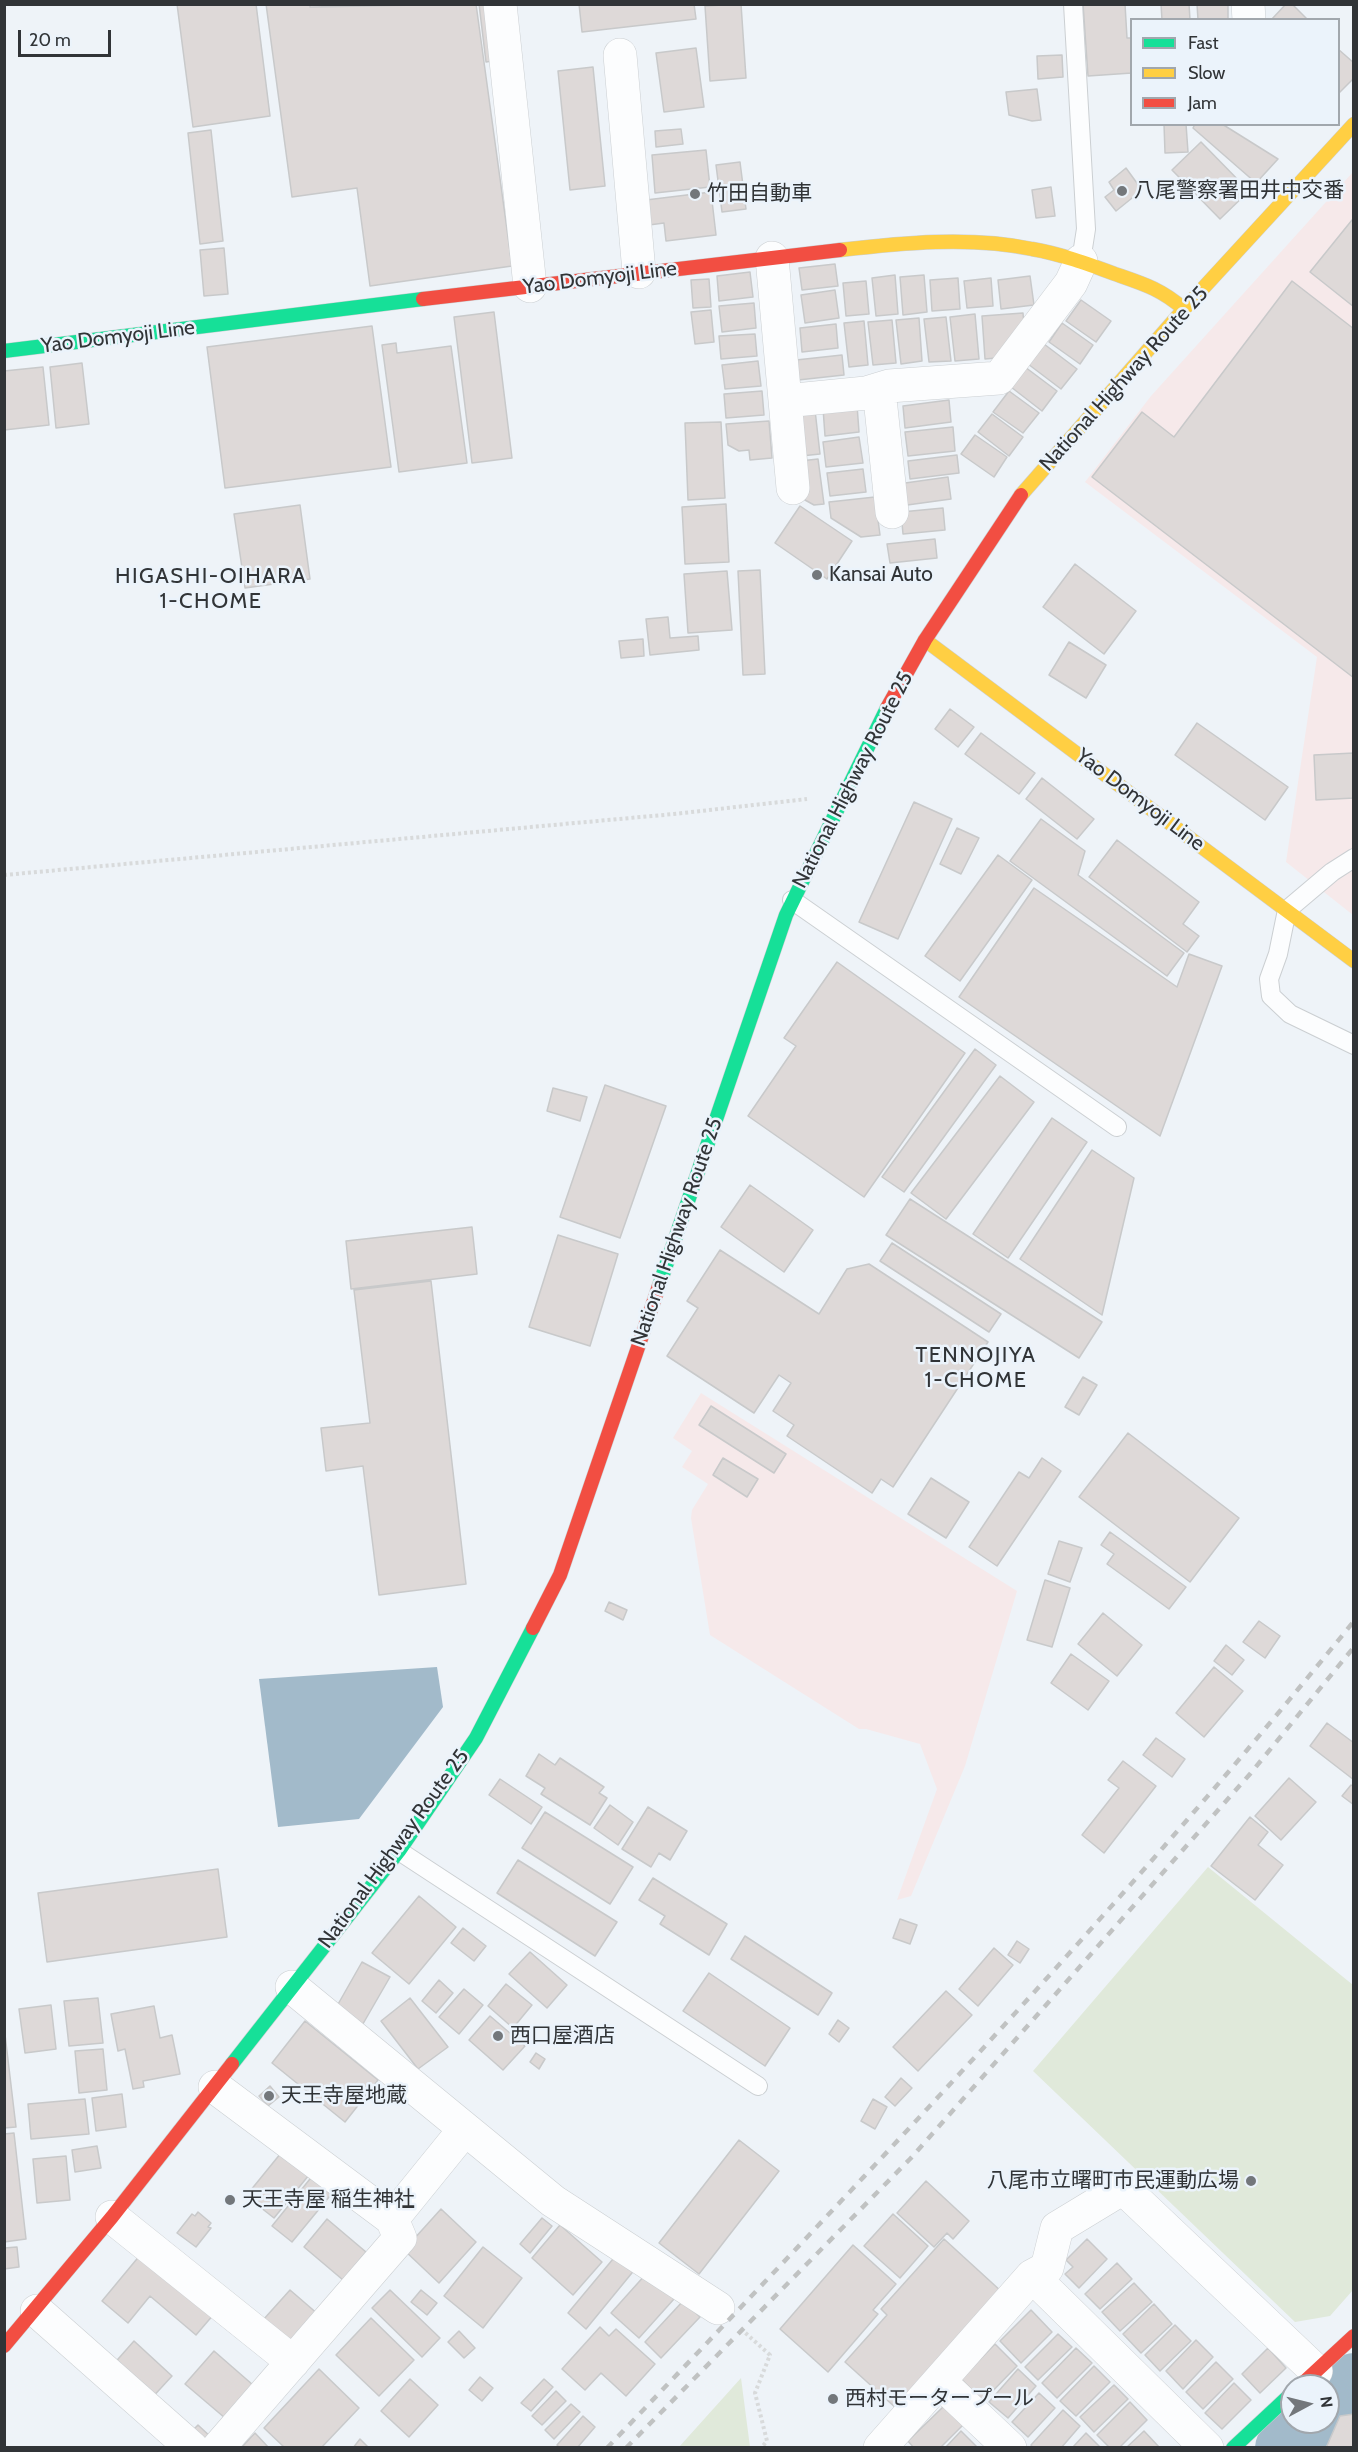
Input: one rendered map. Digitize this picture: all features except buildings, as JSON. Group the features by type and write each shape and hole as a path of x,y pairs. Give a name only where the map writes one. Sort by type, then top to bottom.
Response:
{"main road":[{"name":"National Highway Route 25","path":"4,2346 37,2311 399,1851 476,1738 560,1575 792,900 895,692 925,640 1017,500 1340,128"},
{"name":"Yao Domyoji Line","path":"4,351 639,272 892,244 969,243 1030,248 1081,261 1164,292 1184,309"},
{"name":"Yao Domyoji Line","path":"925,640 1353,961"},
{"path":"1313,2374 1353,2336"},
{"path":"1233,2448 1280,2404"}],"street":[{"path":"500,4 530,286"},
{"path":"620,55 639,272"},
{"path":"772,258 793,488"},
{"path":"785,401 866,393 879,389 999,378 1071,283 1081,261"},
{"path":"879,389 892,512"},
{"path":"292,1987 553,2201 718,2308"},
{"path":"215,2087 392,2219 400,2238 218,2448"},
{"path":"392,2219 465,2129"},
{"path":"880,2448 1032,2276 1047,2268 1057,2228 1123,2188 1303,2374"},
{"path":"112,2217 293,2362"},
{"path":"1032,2276 1207,2448"},
{"path":"37,2311 192,2448"},
{"path":"939,2381 1010,2448"}],"lane":[{"path":"1073,4 1086,229 1081,261"},
{"path":"1353,858 1332,872 1287,910 1278,954 1269,978 1271,996 1290,1014 1353,1045"},
{"path":"792,900 1117,1127"},
{"path":"399,1851 758,2086"}],"path":[{"path":"4,875 674,814 810,798"},
{"path":"718,2308 770,2355 755,2393 766,2441 761,2448"}],"shaded area":[{"path":"1353,172 1353,915 1286,862 1317,657 1085,482 1151,396"},
{"path":"701,1393 1017,1591 965,1766 911,1896 897,1900 937,1789 920,1744 859,1729 710,1635 691,1518 692,1510 708,1484 682,1467 692,1451 673,1438"}],"green space":[{"name":"八尾市立曙町市民運動広場","path":"1208,1867 1353,1985 1353,2290 1330,2316 1295,2322 1033,2071"},
{"path":"741,2378 750,2447 679,2447"}],"water":[{"path":"437,1667 443,1707 359,1819 278,1827 259,1679"}],"waterway":[{"path":"1340,2394 1354,2381"},
{"path":"1283,2448 1298,2434"}],"railway":[{"path":"607,2448 989,2042 1175,1834 1354,1621"},
{"path":"626,2448 910,2159 1250,1774 1354,1647"}],"traffic: fast":[{"path":"4,351 423,299"},
{"path":"659,1286 786,915 887,708"},
{"path":"232,2064 399,1851 476,1738 533,1628"},
{"path":"1233,2448 1280,2404"}],"traffic: slow":[{"path":"1021,495 1184,309 1354,124"},
{"path":"840,250 936,242 984,243 1032,249 1074,260 1144,284 1168,296 1184,309"},
{"path":"925,640 1354,961"}],"traffic: jam":[{"path":"423,299 840,250"},
{"path":"887,708 925,640 1021,495"},
{"path":"533,1628 560,1575 659,1286"},
{"path":"4,2346 112,2217 232,2064"},
{"path":"1313,2374 1354,2336"}],"place":[{"name":"八尾警察署田井中交番","path":"1122,191"},
{"name":"竹田自動車","path":"695,194"},
{"name":"Kansai Auto","path":"817,575"},
{"name":"西口屋酒店","path":"498,2036"},
{"name":"天王寺屋地蔵","path":"269,2096"},
{"name":"八尾市立曙町市民運動広場","path":"1251,2181"},
{"name":"天王寺屋 稲生神社","path":"230,2200"},
{"name":"西村モータープール","path":"833,2399"}],"district":[{"name":"HIGASHI-OIHARA 1-CHOME","path":"211,590"},
{"name":"TENNOJIYA 1-CHOME","path":"976,1368"}]}
